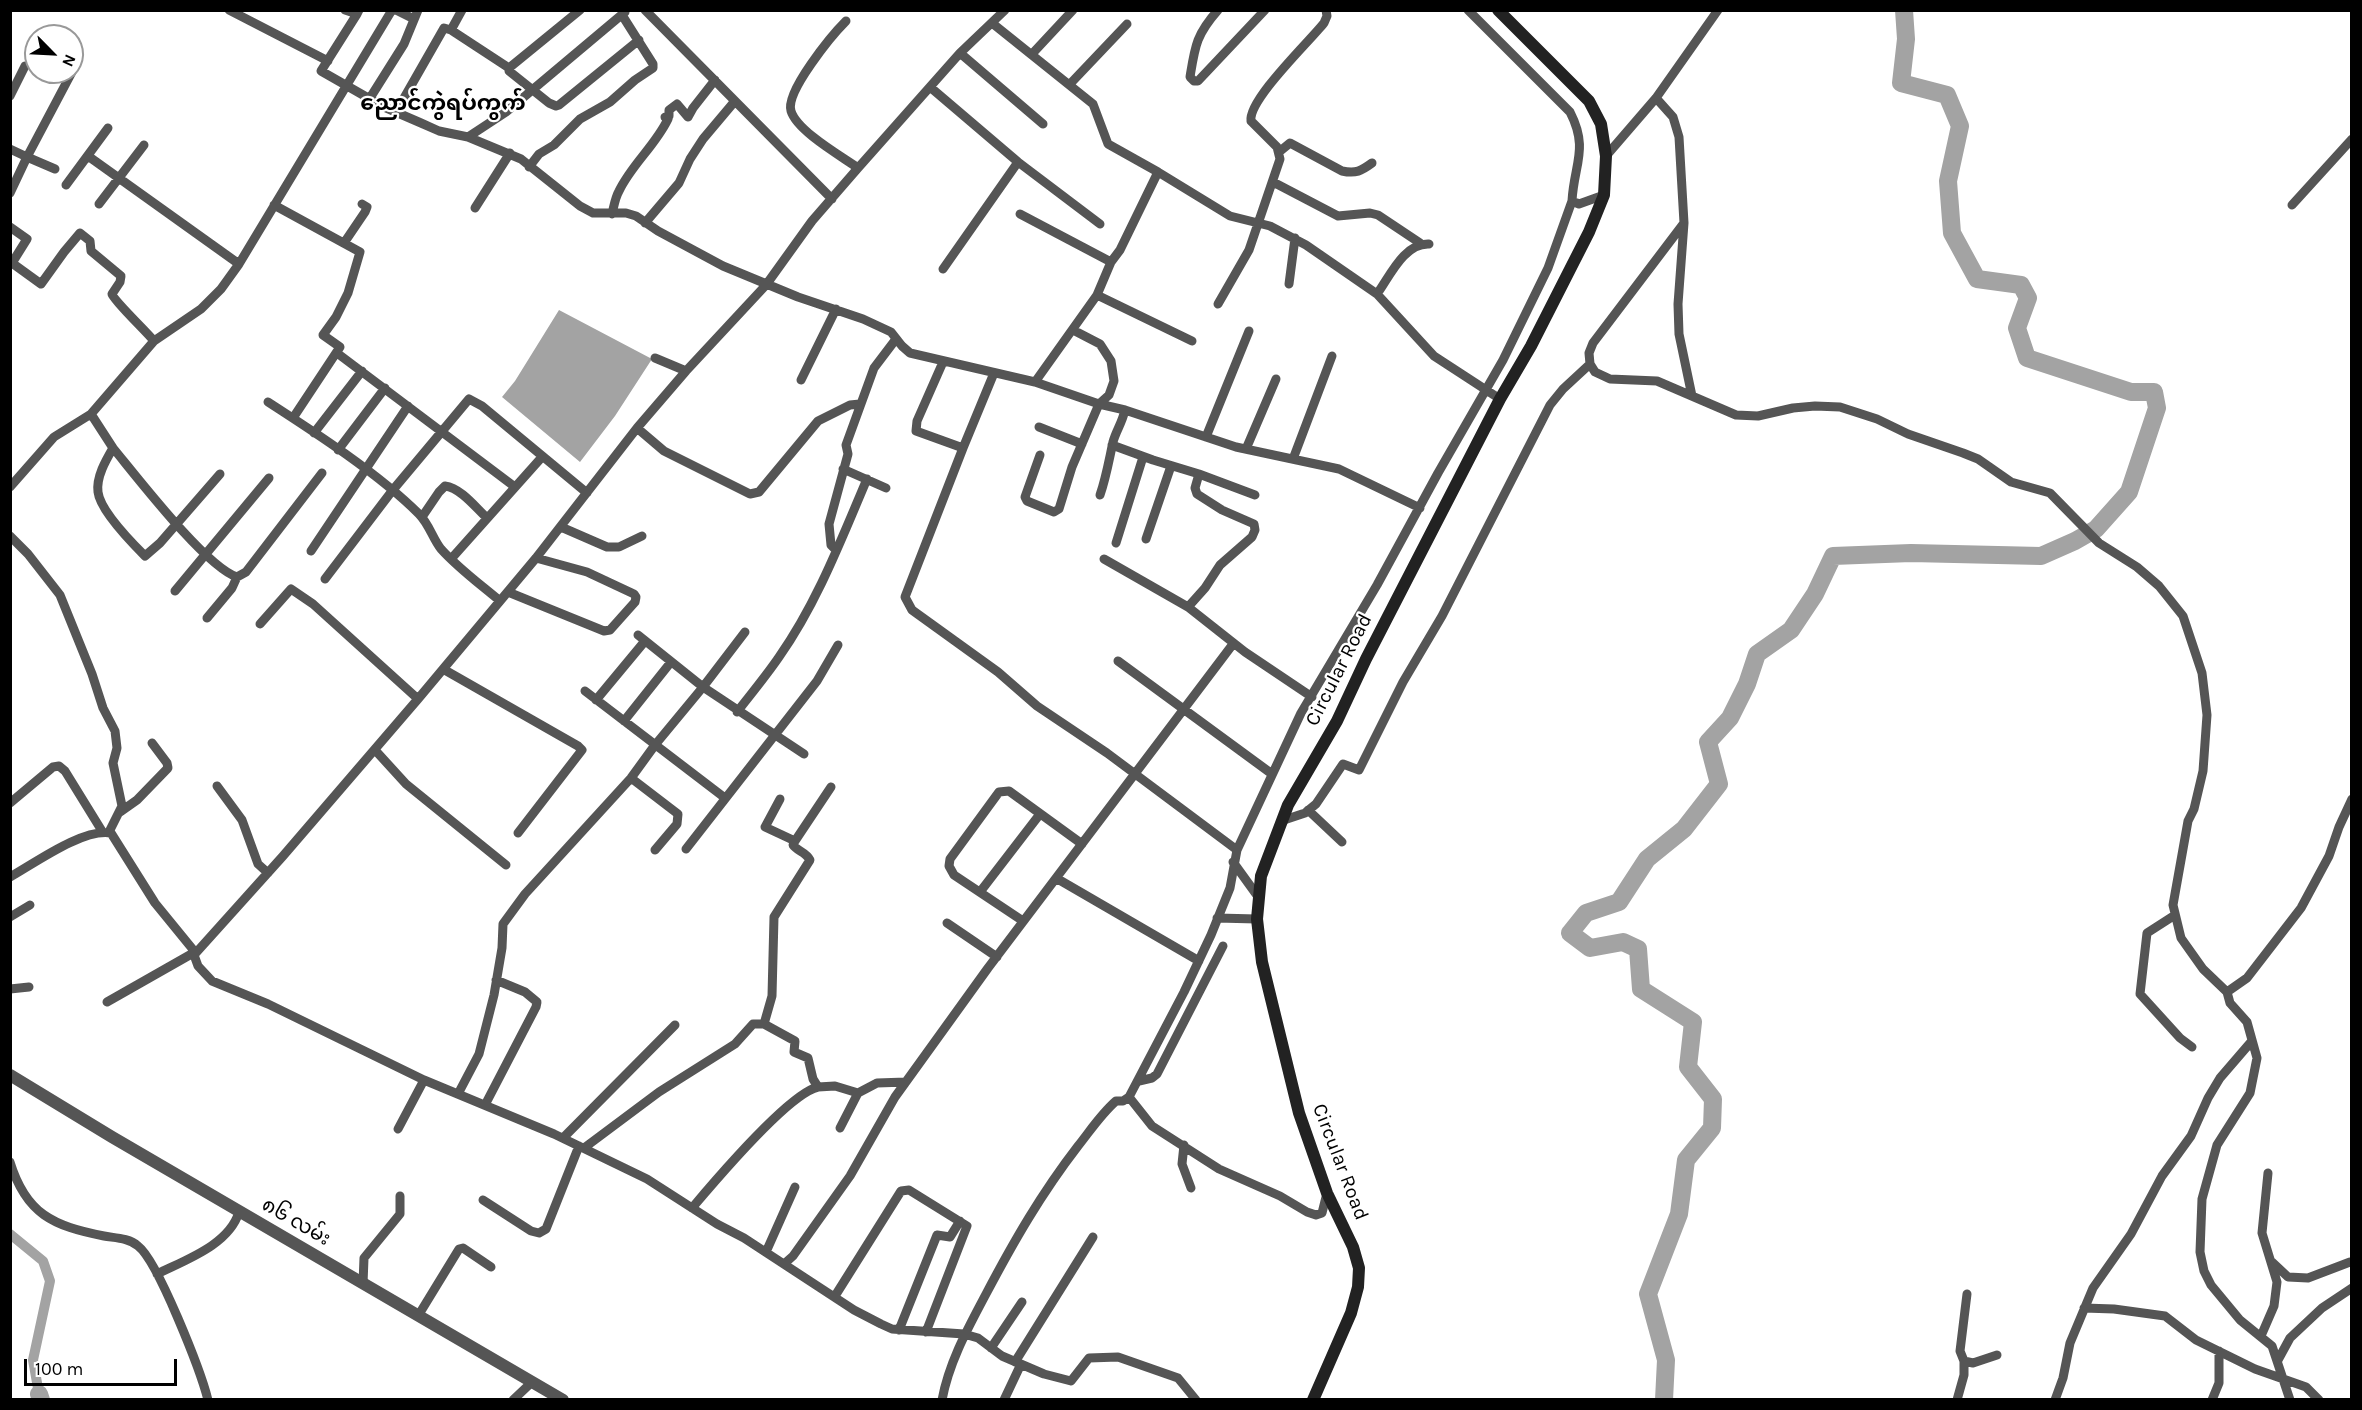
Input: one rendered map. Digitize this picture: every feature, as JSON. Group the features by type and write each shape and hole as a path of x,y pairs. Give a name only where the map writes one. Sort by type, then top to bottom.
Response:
{"main road":[{"name":"Circular Road","path":"1313,1400 1351,1313 1358,1287 1359,1268 1353,1247 1327,1192 1299,1113 1262,962 1257,919 1261,876 1288,805 1337,721 1366,659 1589,232 1604,195 1606,156 1601,124 1589,101 1498,10"}],"street":[{"path":"229,10 328,61"},
{"path":"345,10 358,12 321,71 396,112 440,131 468,137 510,153 521,159 580,206 593,213 626,213 636,216 723,266 766,285 836,309 891,332 910,353 1035,382 1246,449 1339,469 1420,508"},
{"path":"10,487 54,437 91,414 154,341 201,309 221,289 239,264 394,10 416,15 405,44 370,98"},
{"path":"450,30 462,10"},
{"path":"509,68 580,10"},
{"path":"645,10 832,199"},
{"path":"107,1002 195,952 217,931 375,750 508,592 637,428 766,285 812,221 960,53 1005,10"},
{"path":"1032,54 1073,10"},
{"path":"1218,10 1203,27 1197,39 1191,78 1194,81 1198,81 1265,10"},
{"path":"1218,304 1249,250 1280,159 1280,152 1251,121 1252,111 1281,72 1324,23 1326,10"},
{"path":"942,1400 945,1384 964,1334 1020,1228 1048,1184 1112,1105 1129,1097 1139,1081 1199,961 1230,888 1237,850 1301,713 1487,390 1548,268 1572,201 1580,141 1577,127 1570,112 1468,10"},
{"path":"1606,156 1656,98 1718,10"},
{"path":"468,137 506,112 624,13 653,64 651,71 635,80 610,102 580,119 554,145 539,154 529,167"},
{"path":"846,21 811,62 790,102 792,112 802,126 858,168"},
{"path":"992,23 1094,104 1108,144 1230,216 1259,223 1295,238 1377,294 1434,356 1500,399"},
{"path":"1070,84 1127,24"},
{"path":"396,112 444,28 509,68 511,74 549,103 559,105 639,40"},
{"path":"960,53 1042,124"},
{"path":"10,96 24,68"},
{"path":"612,214 617,193 653,145 668,119 666,117 669,116 669,110 677,104 688,117 715,80"},
{"path":"10,193 66,84"},
{"path":"930,87 1018,162 1100,224"},
{"path":"1656,98 1673,117 1679,137 1684,223 1678,304 1679,334 1692,396"},
{"path":"645,222 679,183 690,159 703,139 735,101"},
{"path":"66,185 108,128"},
{"path":"2292,205 2352,139"},
{"path":"1280,152 1290,143 1350,173 1359,173 1372,163"},
{"path":"99,204 144,145"},
{"path":"10,149 55,169"},
{"path":"475,208 510,153"},
{"path":"88,156 239,264"},
{"path":"943,269 1018,162"},
{"path":"1035,382 1097,295 1158,172"},
{"path":"1273,182 1338,216 1370,213 1378,215 1424,244 1413,246 1377,294"},
{"path":"1572,201 1579,204 1604,195"},
{"path":"344,243 365,212 367,207 362,204"},
{"path":"274,205 360,252 348,293 336,317 323,335 340,346 293,418"},
{"path":"1020,214 1112,262"},
{"path":"1684,223 1593,343 1589,353 1590,364 1595,372 1610,379 1657,381 1736,415 1758,416 1793,408 1815,406 1840,407 1877,419 1908,434 1978,459 2011,482 2050,493 2099,543 2137,567 2159,586 2183,616 2202,674 2207,715 2205,751 2194,809 2188,821 2173,905 2181,938 2191,955 2227,992 2230,1003 2247,1022 2257,1058 2250,1093 2217,1145 2202,1199 2200,1252 2204,1271 2211,1285 2240,1320 2272,1346 2290,1400"},
{"path":"10,227 27,239 12,263 41,284 63,252 80,234 90,241 91,251 121,276 112,294 114,301 142,326 154,341"},
{"path":"1289,284 1295,238"},
{"path":"1097,295 1192,341"},
{"path":"801,380 836,309"},
{"path":"1040,455 1025,497 1027,501 1054,512 1059,509 1099,404 1109,395 1114,381 1111,361 1100,344 1073,330"},
{"path":"1206,437 1249,331"},
{"path":"836,549 831,545 829,524 848,454 846,445 874,368 896,339"},
{"path":"337,353 515,487"},
{"path":"1293,459 1332,356"},
{"path":"655,358 686,372"},
{"path":"943,362 917,421 916,431 963,448"},
{"path":"1281,821 1308,810 1316,804 1342,764 1359,770 1403,682 1443,616 1550,405 1563,388 1590,364"},
{"path":"314,433 362,371"},
{"path":"994,373 905,597 912,610 998,672 1037,706 1135,774 1237,850"},
{"path":"1246,449 1276,379"},
{"path":"338,450 385,388"},
{"path":"325,579 392,491 469,399 482,406 587,494"},
{"path":"268,402 366,470 392,491 422,517 440,547 451,559 500,601"},
{"path":"637,428 664,451 750,494 759,492 818,421 850,405 860,404"},
{"path":"311,551 408,406"},
{"path":"1100,495 1125,410"},
{"path":"91,414 113,448 177,524 206,555 230,575 237,577"},
{"path":"1039,427 1082,444"},
{"path":"1113,445 1255,495"},
{"path":"113,448 105,461 98,494 131,542 145,556 177,524 220,474"},
{"path":"451,559 542,457"},
{"path":"1116,543 1143,457"},
{"path":"1146,539 1171,466"},
{"path":"843,469 886,488"},
{"path":"207,618 232,588 237,577 246,572 322,473"},
{"path":"1188,607 1205,588 1220,565 1252,537 1256,530 1254,524 1222,510 1197,494 1194,489 1198,474"},
{"path":"175,591 269,478"},
{"path":"737,712 779,658 810,605 867,480"},
{"path":"422,517 445,486 457,491 487,518"},
{"path":"561,527 607,547 620,548 642,536"},
{"path":"10,536 60,595 78,636 103,708 115,731 117,748 113,763 122,806 120,812"},
{"path":"508,592 604,631 610,630 635,602 634,594 587,572 536,558"},
{"path":"1104,559 1188,607 1233,644 1312,697"},
{"path":"260,624 291,589 321,611 418,699"},
{"path":"458,1094 479,1054 502,948 503,924 525,894 631,778 654,745 745,632"},
{"path":"596,700 641,638 737,712 804,754"},
{"path":"784,1264 793,1256 850,1176 895,1097 1023,921 1233,644"},
{"path":"686,849 817,681 838,645"},
{"path":"1118,661 1272,774"},
{"path":"624,721 671,662"},
{"path":"443,669 582,750 518,833"},
{"path":"585,691 725,798"},
{"path":"10,878 60,848 105,832 120,812 137,800 168,768 167,763 152,743"},
{"path":"375,750 406,784 506,865"},
{"path":"10,803 53,766 59,766 65,771 155,903 195,952 198,966 212,981 268,1004 424,1080 562,1138 647,1179 881,1324 892,1329 964,1334 978,1338 1018,1363 1044,1374 1071,1381 1089,1358 1118,1357 1178,1378 1196,1400"},
{"path":"631,778 678,814 677,824 655,850"},
{"path":"217,786 242,820 258,864 268,873"},
{"path":"764,1024 772,996 774,917 810,860 793,844 831,787"},
{"path":"1023,921 954,875 949,866 950,860 999,792 1009,791 1082,844"},
{"path":"780,799 765,827 795,841"},
{"path":"2227,992 2247,978 2301,908 2329,856 2338,827 2352,800"},
{"path":"1308,810 1342,842"},
{"path":"980,892 1040,814"},
{"path":"1233,862 1258,898"},
{"path":"1056,878 1199,961"},
{"path":"10,917 30,905"},
{"path":"2175,915 2147,933 2140,994 2180,1038 2192,1047"},
{"path":"1217,918 1257,919"},
{"path":"946,923 997,957"},
{"path":"1139,1081 1152,1078 1157,1074 1223,946"},
{"path":"485,1105 537,1002 525,992 496,980"},
{"path":"10,988 29,987"},
{"path":"483,1200 531,1231 539,1233 546,1229 581,1147 659,1092 735,1044 753,1024 764,1024 795,1041 794,1052 808,1058 813,1079 818,1087"},
{"path":"562,1138 675,1025"},
{"path":"2055,1400 2063,1378 2070,1343 2092,1288 2131,1234 2162,1176 2191,1136 2214,1088 2251,1042"},
{"name":"၈၆ လမ်း","path":"10,1075 239,1212 563,1400"},
{"path":"398,1129 424,1080"},
{"path":"840,1128 858,1093 877,1083 906,1082"},
{"path":"692,1208 723,1172 807,1089 835,1086 858,1093"},
{"path":"1129,1097 1152,1126 1219,1169 1316,1215 1322,1213 1327,1192"},
{"path":"1184,1145 1182,1164 1191,1188"},
{"path":"10,1162 17,1185 27,1201 41,1214 84,1232 130,1241 146,1253 173,1308 208,1400"},
{"path":"2261,1336 2274,1306 2277,1282 2262,1233 2268,1173"},
{"path":"766,1252 795,1187"},
{"path":"835,1296 901,1191 909,1190 966,1225 926,1332"},
{"path":"363,1284 364,1258 400,1214 400,1196"},
{"path":"157,1274 209,1247 236,1222 239,1212"},
{"path":"899,1330 937,1235 950,1237 960,1221"},
{"path":"1004,1400 1018,1363 1093,1237"},
{"path":"418,1316 459,1249 463,1248 491,1267"},
{"path":"2272,1262 2288,1276 2308,1278 2349,1262"},
{"path":"2278,1360 2290,1338 2322,1308 2352,1288"},
{"path":"1957,1400 1964,1375 1964,1361 1960,1351 1967,1294"},
{"path":"991,1348 1022,1302"},
{"path":"2084,1308 2114,1309 2165,1316 2196,1340 2255,1369 2306,1386 2319,1400"},
{"path":"2212,1400 2219,1383 2219,1351"},
{"path":"1964,1361 1973,1363 1997,1355"},
{"path":"513,1400 532,1382"}],"shaded area":[{"path":"559,310 652,359 615,416 580,462 502,397 515,381"}],"waterway":[{"path":"1664,1400 1666,1360 1648,1294 1679,1214 1686,1160 1712,1128 1713,1099 1688,1067 1693,1022 1641,989 1638,949 1623,942 1590,948 1570,933 1586,913 1619,902 1647,859 1684,829 1719,784 1708,742 1730,718 1747,684 1757,654 1791,630 1815,594 1833,556 1911,553 2041,556 2075,541 2096,529 2129,492 2157,408 2154,392 2131,392 2027,358 2017,328 2028,298 2021,285 1977,279 1952,233 1948,181 1960,126 1947,95 1901,83 1906,39 1904,10"},
{"path":"10,1234 43,1261 50,1281 33,1360 39,1394"},
{"path":"39,1394 41,1400"}],"district":[{"name":"ညောင်ကွဲရပ်ကွက်","path":"443,104"}]}
